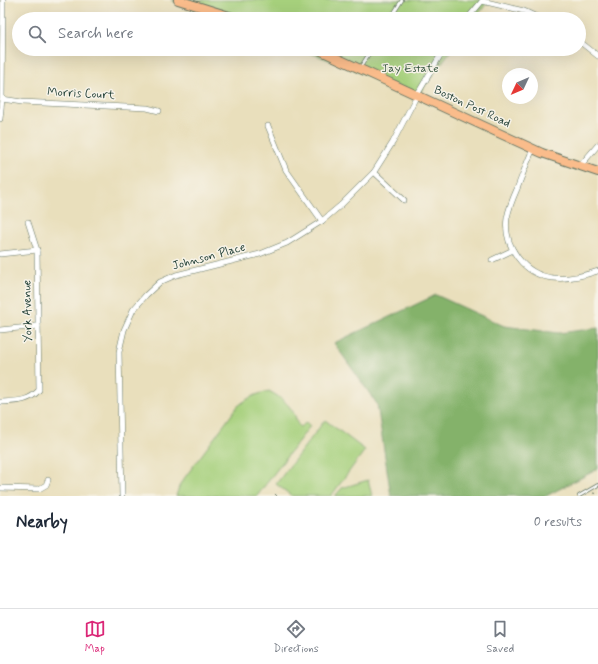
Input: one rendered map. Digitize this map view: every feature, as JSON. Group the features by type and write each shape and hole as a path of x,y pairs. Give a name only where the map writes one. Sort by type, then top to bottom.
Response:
{"main road":[{"path":"178,0 217,12"},
{"name":"Boston Post Road","path":"332,56 533,149 598,172"}],"street":[{"path":"0,119 2,99 3,0"},
{"path":"473,12 482,0 526,12"},
{"path":"586,47 598,56"},
{"name":"Johnson Place","path":"122,496 120,352 124,330 133,310 146,294 160,282 176,275 260,254 286,243 322,221 341,205 374,172 393,142 417,95 440,56"},
{"name":"Morris Court","path":"2,99 22,102 147,108 159,111"},
{"path":"268,126 286,170 322,221"},
{"path":"580,166 598,145"},
{"path":"533,149 507,217 508,239 513,250 524,264 542,276 566,279 583,276 598,271"},
{"path":"374,172 404,200"},
{"name":"York Avenue","path":"0,402 26,400 31,398 40,390 37,250 28,222"},
{"path":"0,254 37,250"},
{"path":"492,260 513,250"},
{"path":"0,330 38,326"},
{"path":"0,488 39,489 46,485 48,480"}],"lane":[{"path":"394,12 402,0"},
{"path":"360,69 368,56"},
{"path":"580,496 598,487"}],"green space":[{"path":"171,0 489,0 480,12 203,12"},
{"name":"Jay Estate","path":"318,56 447,56 414,100 417,95"},
{"path":"436,295 504,326 559,333 598,328 598,469 546,496 391,496 377,404 334,343"},
{"path":"269,391 281,398 287,404 293,412 299,426 301,427 306,422 310,426 257,496 176,496 180,484 238,406 260,393"},
{"path":"325,420 365,450 331,496 292,496 276,484"},
{"path":"368,480 372,496 335,496 342,488"}]}
